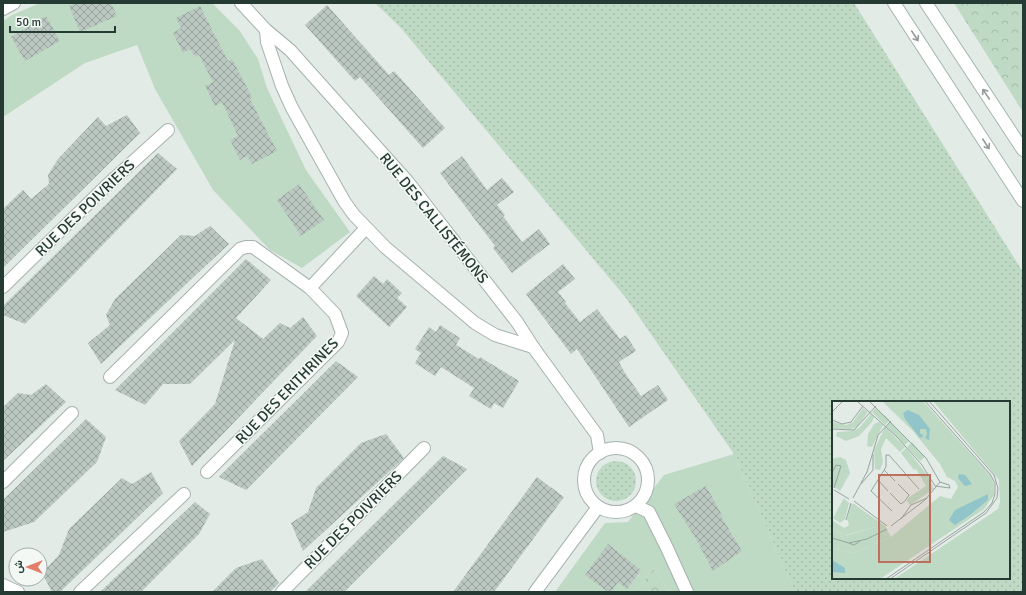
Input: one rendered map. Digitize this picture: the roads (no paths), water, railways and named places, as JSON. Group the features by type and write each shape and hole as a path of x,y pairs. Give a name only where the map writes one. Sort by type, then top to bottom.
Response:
{"street":[{"path":"3,9 14,3"},
{"name":"RUE DES CALLISTÉMONS","path":"241,3 266,30 290,50 408,182 517,322 597,435 600,452"},
{"path":"894,3 1023,201"},
{"path":"926,3 1023,150"},
{"path":"266,30 267,42 282,86 292,108 354,215 385,247 475,323 495,335 533,346"},
{"name":"RUE DES POIVRIERS","path":"3,287 105,187 168,130"},
{"path":"310,288 366,228"},
{"name":"RUE DES ERITHRINES","path":"110,377 240,249 253,247 310,288 334,314 342,333 338,342 207,472"},
{"path":"3,482 72,413"},
{"name":"RUE DES POIVRIERS","path":"282,592 424,448"},
{"path":"615,448 626,450 635,455 643,463 647,472 648,483 645,493 636,506 617,512 608,511 598,507 588,496 584,482 585,472 590,463 600,452 615,448"},
{"path":"80,592 184,494"},
{"path":"636,506 649,512 687,592"},
{"path":"535,592 598,507"},
{"path":"3,585 18,592"}]}
